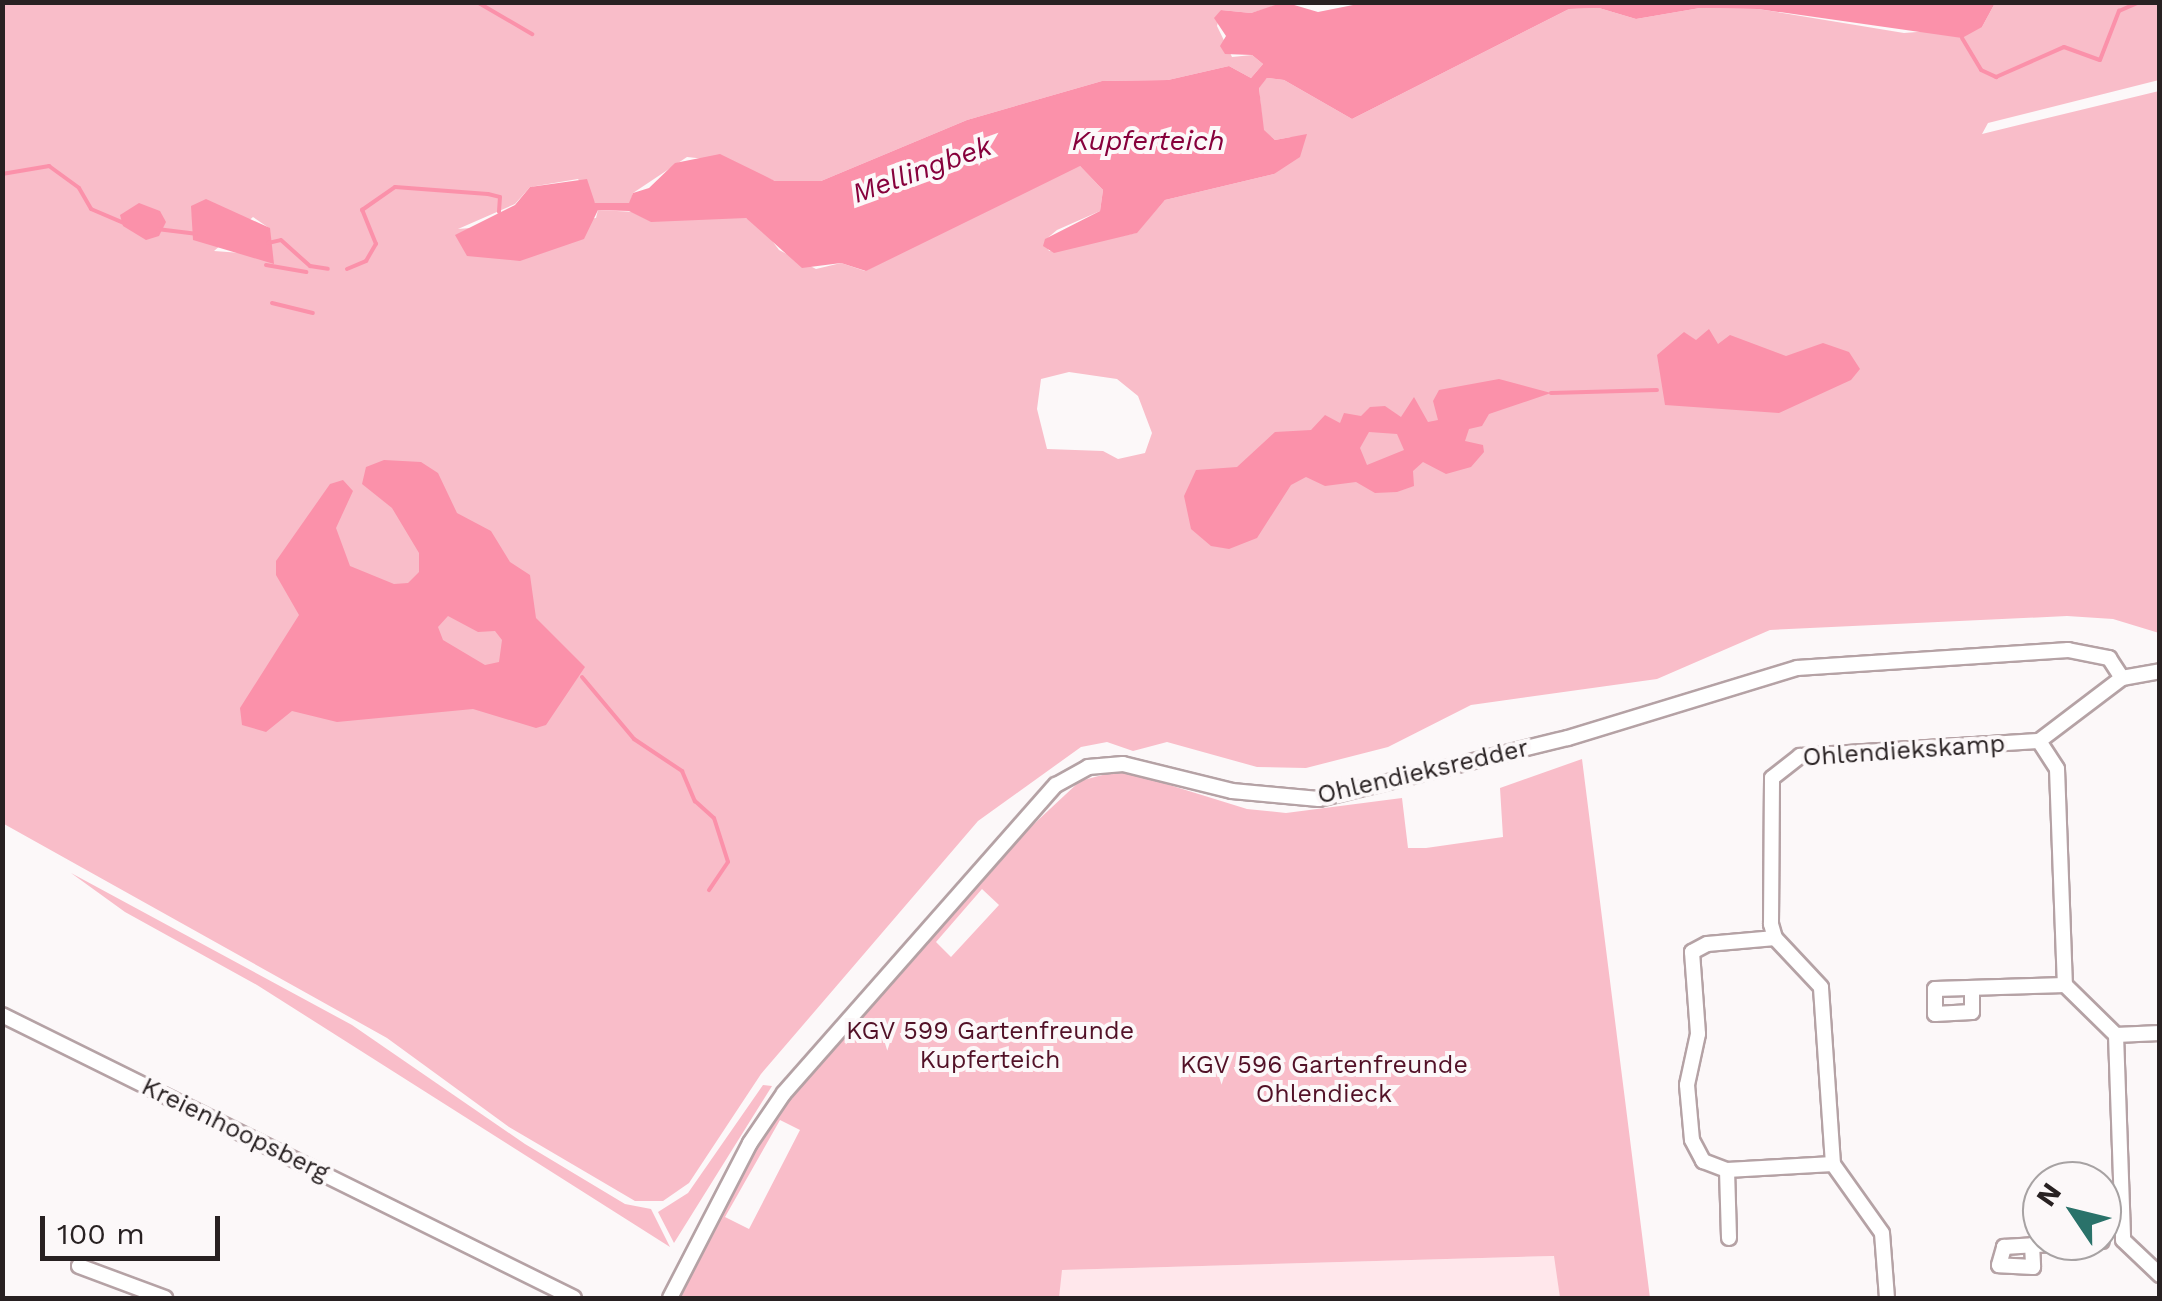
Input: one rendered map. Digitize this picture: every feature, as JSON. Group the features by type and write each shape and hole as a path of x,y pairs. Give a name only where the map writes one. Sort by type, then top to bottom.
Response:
{"street":[{"name":"Ohlendieksredder","path":"670,1298 750,1144 784,1093 1056,785 1088,767 1123,764 1232,791 1319,799 1568,738 1797,668 2068,650 2109,658 2122,678"},
{"name":"Ohlendiekskamp","path":"1775,938 1768,790 1787,760 2039,741 2122,678 2160,671"},
{"path":"2039,741 2057,769 2065,985 2116,1035 2120,1161"},
{"path":"1833,1164 1727,1170 1704,1161 1692,1140 1687,1085 1698,1034 1689,962 1707,944 1775,938 1821,987 1826,1004 1833,1164 1882,1233 1887,1298"},
{"path":"1972,988 2065,985"},
{"name":"Kreienhoopsberg","path":"2,1014 574,1298"},
{"path":"2116,1035 2160,1033"},
{"path":"1727,1170 1729,1238"},
{"path":"2122,1240 2160,1275"},
{"path":"79,1266 165,1298"}],"shaded area":[{"path":"1555,1256 1560,1298 1059,1298 1061,1270"}],"green space":[{"path":"2,3 1284,3 1251,13 1221,10 1217,26 1232,57 1252,55 1263,64 1251,78 1229,66 1168,80 1102,81 967,120 821,181 775,181 724,161 687,157 633,193 630,203 595,203 578,179 530,187 515,204 458,229 596,218 598,210 746,218 761,226 779,250 816,269 841,263 865,271 1067,167 1080,166 1103,190 1100,211 1057,230 1045,240 1049,251 1136,233 1165,200 1274,174 1291,137 1275,140 1263,130 1259,87 1267,78 1284,80 1352,119 1569,9 1599,8 1636,19 1700,8 1758,9 1904,33 1982,27 1995,3 2159,3 2159,80 1988,123 1982,134 2159,91 2159,633 2113,619 2067,616 1770,630 1657,679 1471,705 1388,747 1306,768 1257,767 1167,742 1133,751 1107,742 1081,747 978,821 761,1074 689,1183 663,1201 635,1201 509,1127 387,1038 4,824","holes":["253,217 269,228 273,263 255,254 214,251","1069,372 1117,379 1138,396 1152,433 1145,453 1118,459 1103,451 1047,449 1037,409 1041,379"]},
{"path":"1582,759 1650,1298 1560,1298 1554,1256 1062,1270 1059,1298 676,1298 759,1137 794,1091 1021,836 1080,781 1121,770 1247,809 1286,813 1402,798 1408,848 1503,837 1500,788","holes":["982,889 999,905 951,957 936,942","780,1120 800,1130 749,1229 725,1217"]},
{"path":"71,873 352,1025 525,1144 625,1204 651,1209 670,1247 257,985 125,912"},
{"path":"763,1085 772,1086 674,1243 658,1212 688,1193"}],"water":[{"name":"Kupferteich","path":"1284,2 1318,12 1363,3 1995,3 1982,27 1962,38 1758,9 1700,8 1636,19 1599,8 1569,9 1352,119 1284,80 1267,78 1259,88 1264,130 1275,140 1307,134 1300,157 1274,174 1165,200 1137,233 1054,253 1043,246 1045,239 1100,211 1103,190 1080,166 866,271 841,263 802,268 746,218 651,222 629,211 598,210 584,239 520,261 467,256 455,235 515,205 530,187 587,179 595,203 629,203 633,193 649,188 675,163 720,154 775,181 821,181 967,120 1102,81 1168,80 1229,66 1251,78 1263,64 1252,55 1225,54 1220,46 1226,36 1214,18 1221,10 1251,13"},
{"path":"206,199 270,228 274,264 193,240 191,206"},
{"path":"139,203 160,211 166,222 159,236 146,240 123,226 120,215"},
{"path":"1709,329 1718,344 1730,335 1786,356 1823,343 1849,352 1860,369 1851,380 1779,413 1665,405 1657,355 1684,332 1696,340"},
{"path":"1499,379 1551,393 1489,414 1482,426 1469,429 1465,441 1483,445 1484,452 1471,467 1446,474 1423,462 1413,471 1414,486 1397,492 1375,493 1356,482 1325,486 1306,477 1291,485 1257,538 1229,549 1211,546 1191,529 1184,496 1196,470 1237,467 1275,432 1311,430 1325,415 1340,423 1344,413 1361,416 1370,407 1385,406 1401,417 1414,397 1428,422 1438,420 1433,401 1439,390","holes":["1369,432 1397,434 1404,450 1367,465 1360,448"]},
{"path":"384,460 421,462 438,473 457,513 491,531 510,562 530,575 536,618 585,667 546,725 536,728 473,709 337,722 292,711 266,732 242,725 240,708 299,615 276,575 276,561 330,484 343,480 353,491 336,528 350,566 394,584 408,583 419,572 419,553 392,508 362,484 366,467","holes":["448,616 478,632 495,631 502,640 499,662 485,665 443,640 438,627"]}],"waterway":[{"path":"477,2 532,34"},
{"path":"1962,38 1981,70 1996,77 2064,47 2100,60 2119,11 2139,2"},
{"name":"Mellingbek","path":"2,174 49,166 79,188 91,209 124,223"},
{"path":"347,269 366,261 376,244 362,210 395,187 488,194 500,197 499,212"},
{"name":"Mellingbek","path":"157,229 196,234"},
{"name":"Mellingbek","path":"268,243 281,240 310,266 328,269"},
{"path":"266,265 306,272"},
{"path":"272,303 313,313"},
{"path":"1551,393 1657,390"},
{"path":"582,677 634,739 682,771 695,801 714,818 728,862 709,890"}],"park label":[{"name":"KGV 599 Gartenfreunde Kupferteich","path":"990,1046"},
{"name":"KGV 596 Gartenfreunde Ohlendieck","path":"1324,1080"}]}
